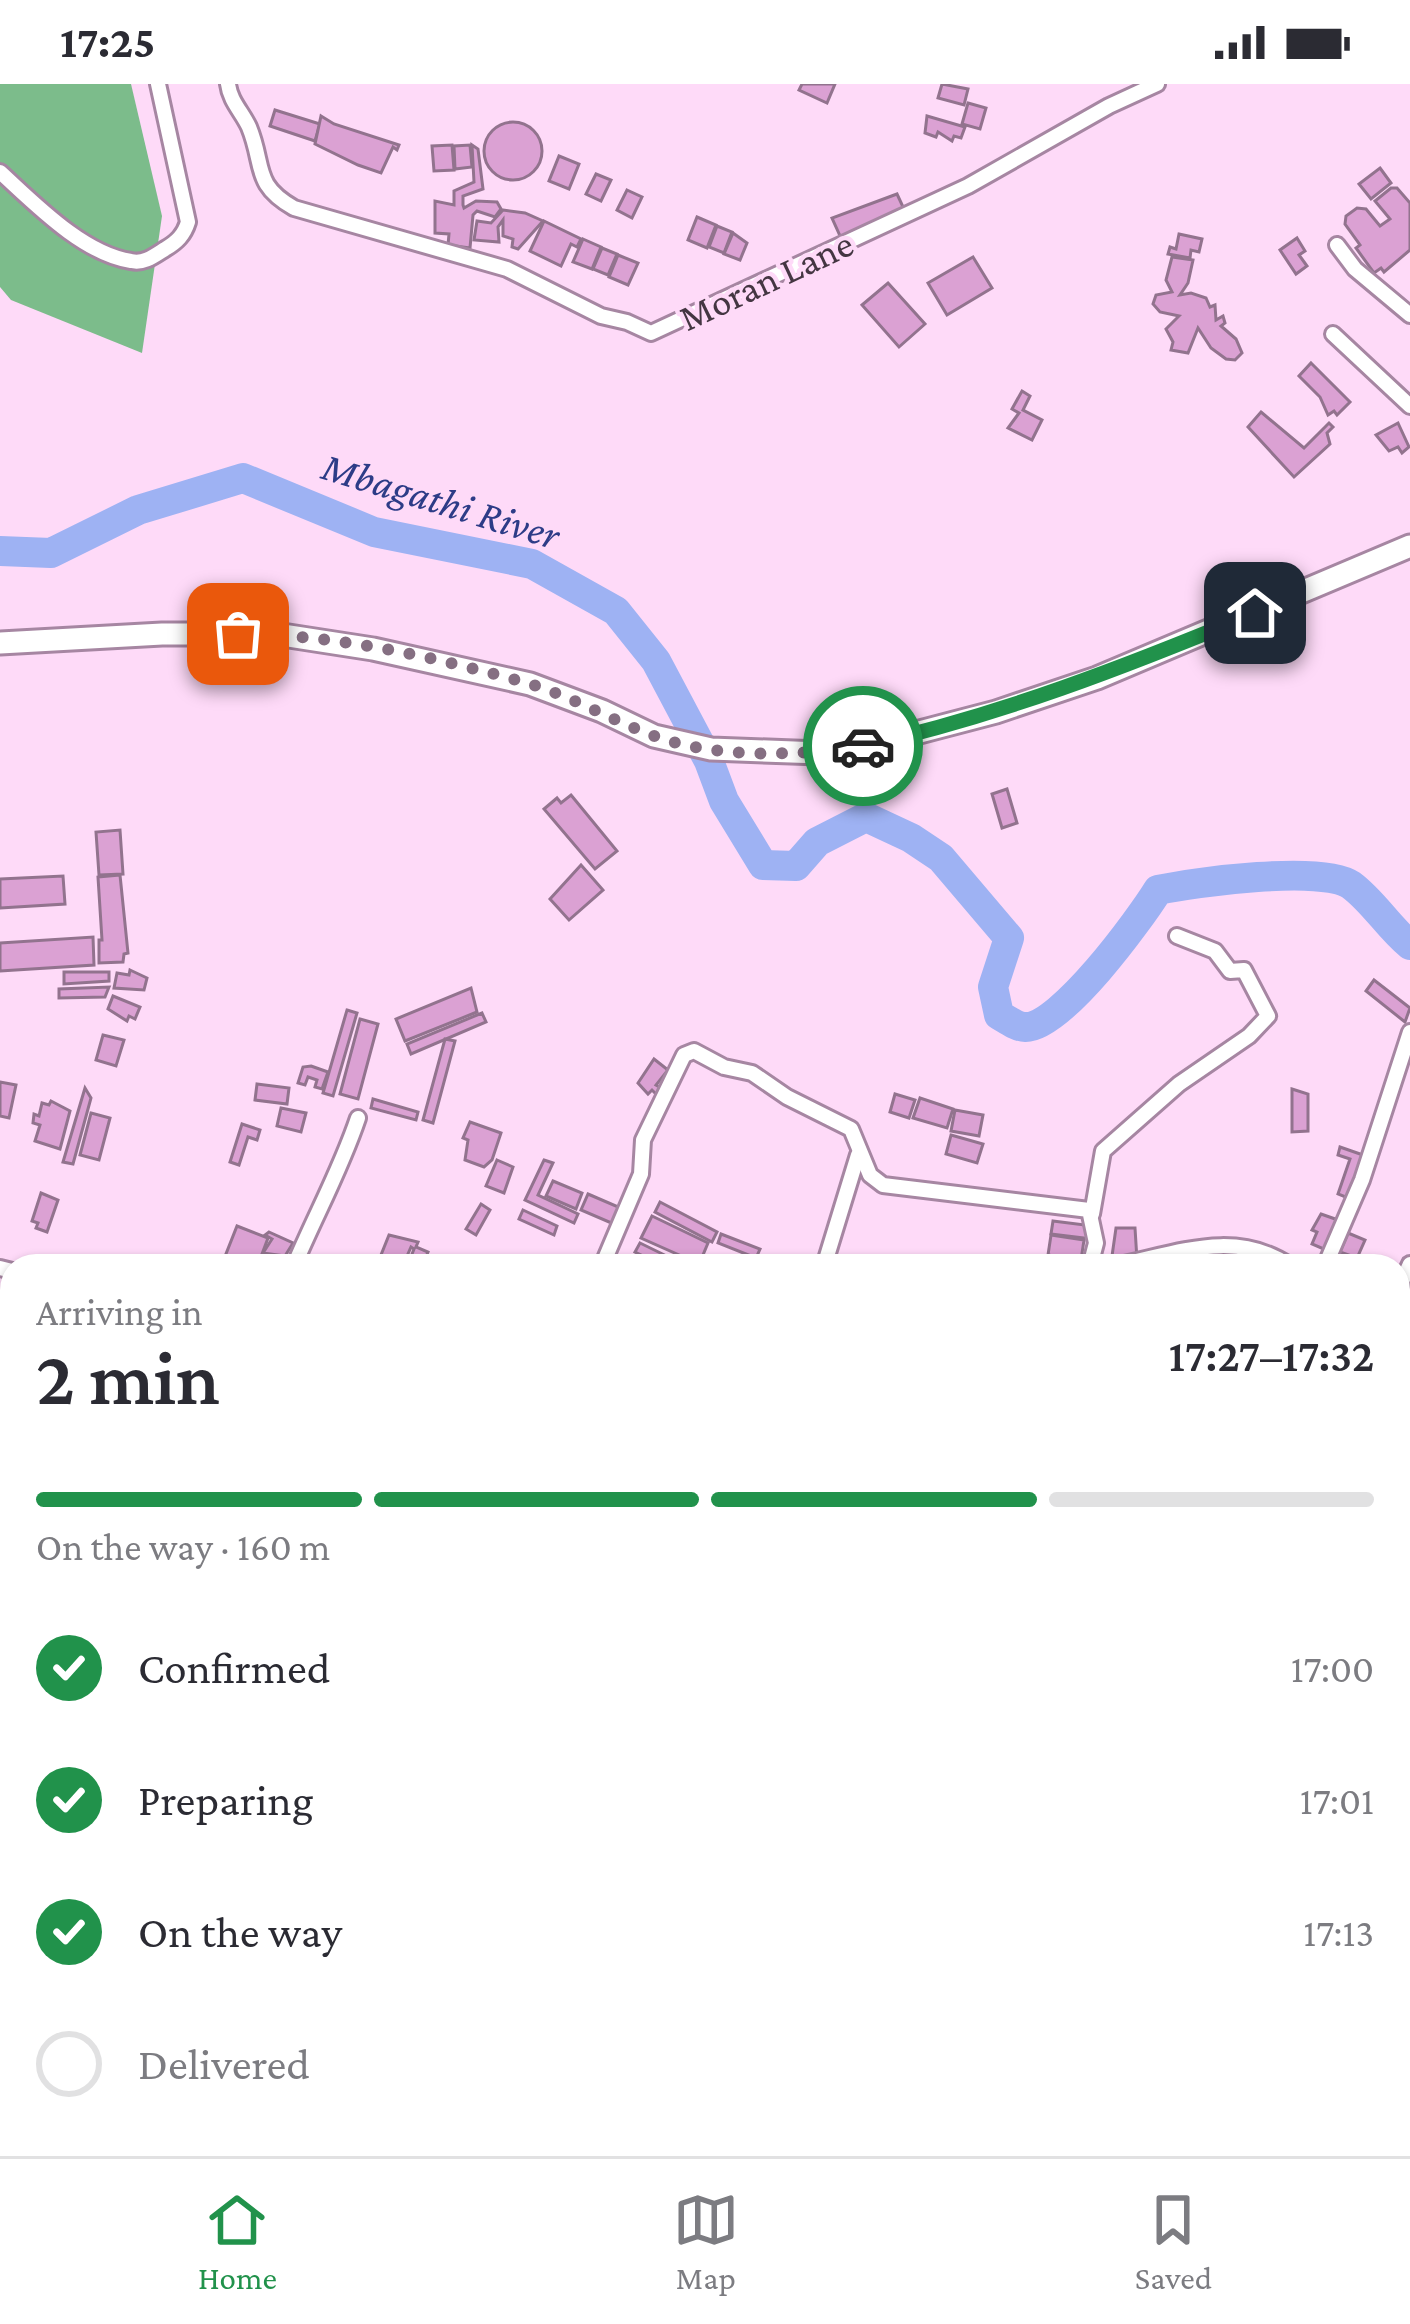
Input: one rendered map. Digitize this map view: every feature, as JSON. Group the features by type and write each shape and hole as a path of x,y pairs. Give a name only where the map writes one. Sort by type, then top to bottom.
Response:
{"street":[{"path":"0,172 65,230 113,256 133,262 147,260 174,244 188,222 158,84"},
{"name":"Moran Lane","path":"228,84 251,133 261,177 274,197 294,208 507,269 601,316 651,333 968,186 1157,84"},
{"path":"1337,245 1354,269 1410,315"},
{"path":"1334,334 1410,406"},
{"path":"0,643 162,634 276,634 373,649 530,684 655,736 711,749 820,753 866,746 996,712 1097,678 1410,545"},
{"path":"1093,1254 1092,1214 1103,1151 1179,1084 1249,1036 1268,1016 1244,970 1230,971 1215,951 1177,937"},
{"path":"1330,1254 1362,1180 1410,1032"},
{"path":"607,1254 641,1174 643,1140 689,1051 752,1073 787,1097 851,1129 870,1175 894,1187 1083,1207 1092,1214"},
{"path":"299,1254 358,1118"},
{"path":"828,1254 858,1154"},
{"path":"1176,1254 1227,1244 1274,1254"}],"green space":[{"path":"0,84 131,84 162,216 142,353 11,300 0,287"}],"building":[{"path":"802,84 835,84 827,103 799,90"},
{"path":"942,84 968,89 964,105 938,98"},
{"path":"968,103 986,108 980,129 962,124"},
{"path":"275,110 320,124 315,141 270,126"},
{"path":"321,116 399,145 397,150 393,147 381,173 358,165 315,144"},
{"path":"927,116 965,127 961,138 954,136 952,141 938,132 936,137 925,133"},
{"path":"513,122 534,130 542,151 534,172 513,180 492,172 484,151 492,130"},
{"path":"452,145 454,170 434,171 432,146"},
{"path":"470,145 472,167 455,169 454,146"},
{"path":"472,145 478,149 483,189 463,196 464,208 476,201 497,202 501,209 495,217 477,211 473,215 470,248 448,245 449,234 435,233 435,201 454,205 454,191 474,182"},
{"path":"559,156 579,164 569,189 549,181"},
{"path":"1380,168 1391,183 1371,199 1359,184"},
{"path":"596,174 611,180 601,201 586,194"},
{"path":"1397,188 1410,203 1410,250 1384,272 1381,268 1374,273 1356,248 1360,245 1345,224 1346,216 1357,208 1366,209 1380,226 1390,219 1375,201"},
{"path":"627,190 642,197 632,218 617,210"},
{"path":"897,194 904,209 841,238 832,218"},
{"path":"503,210 543,221 518,249 512,247 513,239 503,236 503,220 498,227 499,242 474,240 477,221 491,223"},
{"path":"697,217 716,225 707,248 688,240"},
{"path":"544,221 581,239 577,247 571,244 561,266 530,251"},
{"path":"717,226 732,232 724,253 709,247"},
{"path":"733,233 747,243 740,260 724,254"},
{"path":"1179,234 1202,239 1199,252 1191,250 1190,258 1168,254 1170,247 1176,249"},
{"path":"1297,238 1305,251 1299,255 1307,266 1296,274 1280,250"},
{"path":"583,239 601,247 592,269 573,262"},
{"path":"602,248 617,254 608,275 593,269"},
{"path":"618,255 638,263 628,285 609,277"},
{"path":"973,257 992,288 947,315 928,283"},
{"path":"1172,257 1193,260 1180,295 1191,293 1206,298 1210,307 1215,305 1216,320 1223,316 1221,326 1236,339 1242,353 1235,360 1211,348 1198,328 1188,353 1171,350 1173,342 1166,329 1179,316 1160,312 1153,304 1156,295 1172,292 1166,280"},
{"path":"888,283 925,324 899,347 862,305"},
{"path":"1311,363 1350,402 1337,415 1334,411 1328,415 1320,397 1299,376"},
{"path":"1022,391 1030,396 1023,410 1042,420 1032,440 1008,428 1019,413 1012,409"},
{"path":"1261,412 1304,448 1329,423 1333,427 1327,433 1330,444 1294,477 1248,427"},
{"path":"1398,423 1409,447 1402,453 1398,447 1389,451 1376,435"},
{"path":"1007,789 1017,823 1002,828 992,794"},
{"path":"571,795 617,851 595,869 544,809 557,798 561,803"},
{"path":"120,830 123,874 99,875 96,832"},
{"path":"581,865 603,890 569,920 550,899"},
{"path":"120,875 128,953 123,962 99,963 98,877"},
{"path":"63,876 65,904 0,908 0,879"},
{"path":"93,937 94,965 0,971 0,943"},
{"path":"130,970 147,978 144,990 114,988 117,973 129,975"},
{"path":"64,972 109,972 109,981 64,984"},
{"path":"1374,980 1410,1008 1405,1022 1366,991"},
{"path":"109,987 105,997 59,998 59,989"},
{"path":"471,988 477,1012 405,1041 396,1019"},
{"path":"113,996 140,1007 135,1019 129,1016 127,1021 108,1009"},
{"path":"347,1010 357,1013 333,1096 323,1093"},
{"path":"482,1013 486,1022 411,1054 407,1044"},
{"path":"360,1019 378,1024 358,1099 340,1094"},
{"path":"103,1035 124,1040 116,1066 96,1060"},
{"path":"445,1039 455,1041 433,1123 423,1120"},
{"path":"654,1059 668,1070 656,1085 661,1088 656,1094 652,1090 648,1094 638,1083"},
{"path":"303,1067 328,1072 322,1089 308,1077 305,1085 298,1083"},
{"path":"0,1082 16,1085 9,1118 0,1116"},
{"path":"257,1084 289,1088 287,1104 255,1100"},
{"path":"85,1088 91,1098 73,1164 63,1162"},
{"path":"1292,1089 1308,1094 1308,1131 1292,1132"},
{"path":"895,1094 915,1100 909,1118 890,1112"},
{"path":"920,1098 953,1109 947,1128 913,1118"},
{"path":"373,1099 418,1112 416,1120 371,1108"},
{"path":"51,1101 70,1111 60,1149 35,1141 40,1125 33,1123 34,1114 39,1116 42,1103"},
{"path":"281,1108 306,1113 301,1132 277,1126"},
{"path":"955,1110 983,1115 979,1136 951,1131"},
{"path":"91,1113 110,1118 99,1160 80,1155"},
{"path":"470,1122 501,1133 492,1160 484,1167 465,1160 468,1140 463,1138"},
{"path":"242,1124 260,1130 257,1140 248,1137 239,1165 230,1162"},
{"path":"951,1135 983,1144 977,1163 946,1154"},
{"path":"1340,1147 1363,1155 1348,1198 1338,1194 1350,1159 1338,1155"},
{"path":"497,1160 513,1167 504,1193 486,1186"},
{"path":"544,1160 553,1163 538,1195 578,1214 574,1223 525,1200"},
{"path":"553,1181 582,1193 576,1209 546,1196"},
{"path":"41,1193 58,1200 47,1232 32,1221"},
{"path":"588,1194 623,1209 616,1225 581,1210"},
{"path":"660,1202 717,1232 712,1242 655,1212"},
{"path":"481,1204 490,1210 476,1235 466,1229"},
{"path":"523,1210 557,1226 554,1235 519,1219"},
{"path":"1321,1214 1338,1220 1326,1250 1312,1244 1317,1232 1312,1230"},
{"path":"652,1216 708,1243 703,1254 677,1254 641,1238"},
{"path":"1053,1221 1093,1226 1092,1239 1051,1234"},
{"path":"237,1226 268,1238 262,1254 226,1254"},
{"path":"1116,1228 1135,1228 1137,1254 1112,1254"},
{"path":"269,1232 293,1243 286,1254 263,1253 272,1239 265,1235"},
{"path":"1348,1233 1365,1240 1359,1254 1340,1252"},
{"path":"721,1234 760,1249 758,1254 746,1254 718,1243"},
{"path":"389,1235 418,1242 416,1247 428,1252 412,1254 411,1247 408,1254 381,1254"},
{"path":"1051,1235 1084,1240 1082,1254 1048,1254"},
{"path":"640,1243 662,1254 639,1254 635,1252"}],"waterway":[{"name":"Mbagathi River","path":"0,551 51,553 138,510 243,478 374,532 532,564 616,611 656,661 709,761 724,801 763,865 796,866 817,842 866,817 941,858 1009,938 993,987 999,1015 1022,1027 1040,1023 1078,992 1158,890 1258,877 1336,879 1359,892 1410,945"}],"way so far":[{"path":"238,634 276,634 373,649 530,684 655,736 711,749 820,753 863,746"}],"route":[{"path":"863,746 996,712 1097,678 1255,613"}]}
